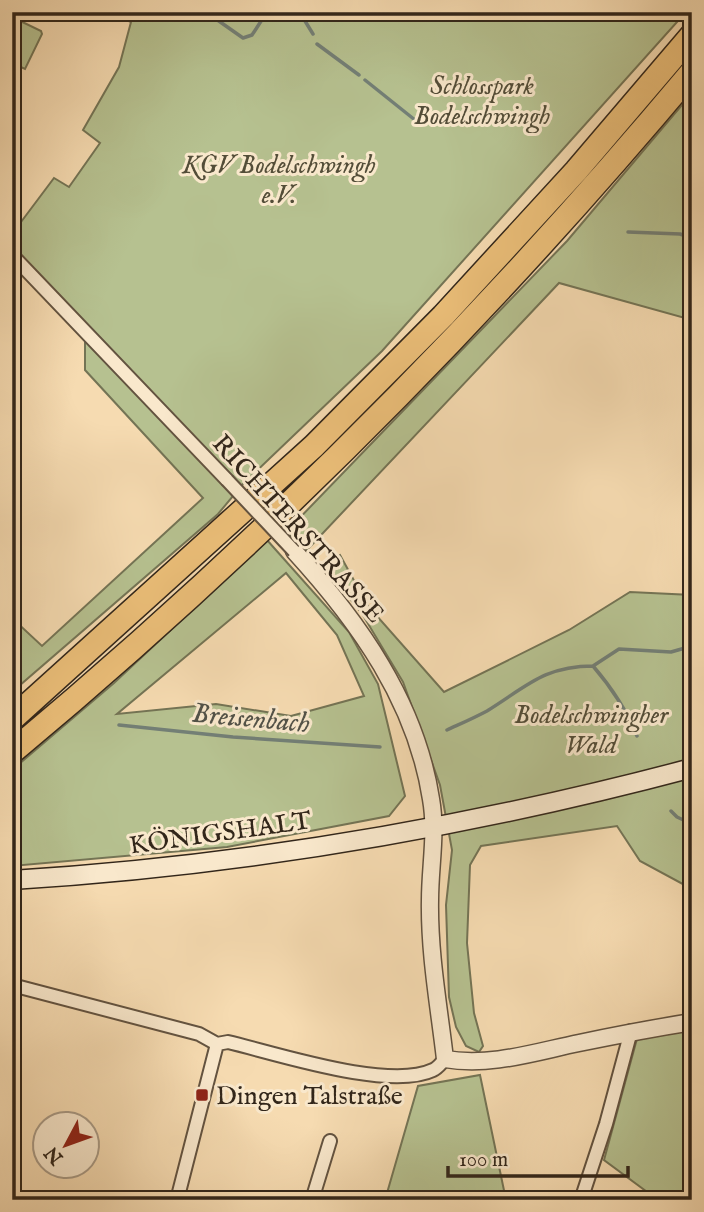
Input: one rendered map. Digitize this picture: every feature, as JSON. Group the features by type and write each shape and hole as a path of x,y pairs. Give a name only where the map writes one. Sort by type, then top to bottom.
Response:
{"highway":[{"path":"12,719 314,446 443,316 576,171 692,35"},
{"path":"12,751 188,599 372,422 532,256 692,72"},
{"path":"12,706 47,689"}],"main road":[{"name":"KÖNIGSHALT","path":"12,880 110,873 285,851 434,827 692,768"}],"street":[{"name":"RICHTERSTRASSE","path":"12,255 339,601 371,645 391,681 406,713 426,774 434,827 430,901 445,1059"},
{"path":"12,985 199,1034 217,1044 228,1042 357,1074 416,1075 435,1070 445,1059 467,1063 505,1059 631,1031 692,1022"},
{"path":"581,1200 631,1031"},
{"path":"177,1200 217,1044"},
{"path":"312,1200 330,1142"}],"green space":[{"path":"109,12 686,12 382,351 243,484 218,514 12,692 12,618 42,646 203,498 85,370 85,333 12,255 12,234 54,178 69,187 100,143 83,130 119,67 131,22"},
{"path":"12,17 41,31 42,34 25,69 12,63"},
{"path":"692,93 692,320 559,283 306,551 287,531 567,241"},
{"path":"267,540 349,632 378,684 405,796 389,816 227,847 12,866 12,770 114,683","holes":["286,573 337,635 364,696 291,716 216,704 117,714"]},
{"name":"Bodelschwingher Wald","path":"340,555 368,606 444,692 569,630 630,592 692,595 692,889 640,861 617,826 481,846 470,865 467,943 474,1013 483,1046 479,1052 466,1046 456,1027 449,997 446,905 452,850 440,785 403,682 361,612 321,564"},
{"path":"692,1026 692,1200 658,1200 604,1160 638,1035"},
{"path":"480,1075 506,1200 385,1200 418,1086"}],"waterway":[{"path":"206,12 243,38 252,35 267,12"},
{"path":"305,12 305,21 313,34"},
{"path":"317,44 359,75"},
{"path":"365,80 415,120"},
{"path":"628,232 680,234 692,238"},
{"path":"593,666 619,649 671,652 692,646"},
{"name":"Breisenbach","path":"447,730 487,711 548,674 593,666 618,699 637,736"},
{"name":"Breisenbach","path":"119,725 233,737 380,747"},
{"name":"Breisenbach","path":"671,811 692,824"}],"place":[{"name":"Dingen Talstraße","path":"202,1095"}],"park label":[{"name":"Schlosspark Bodelschwingh","path":"482,100"},
{"name":"KGV Bodelschwingh e.V.","path":"279,179"}]}
